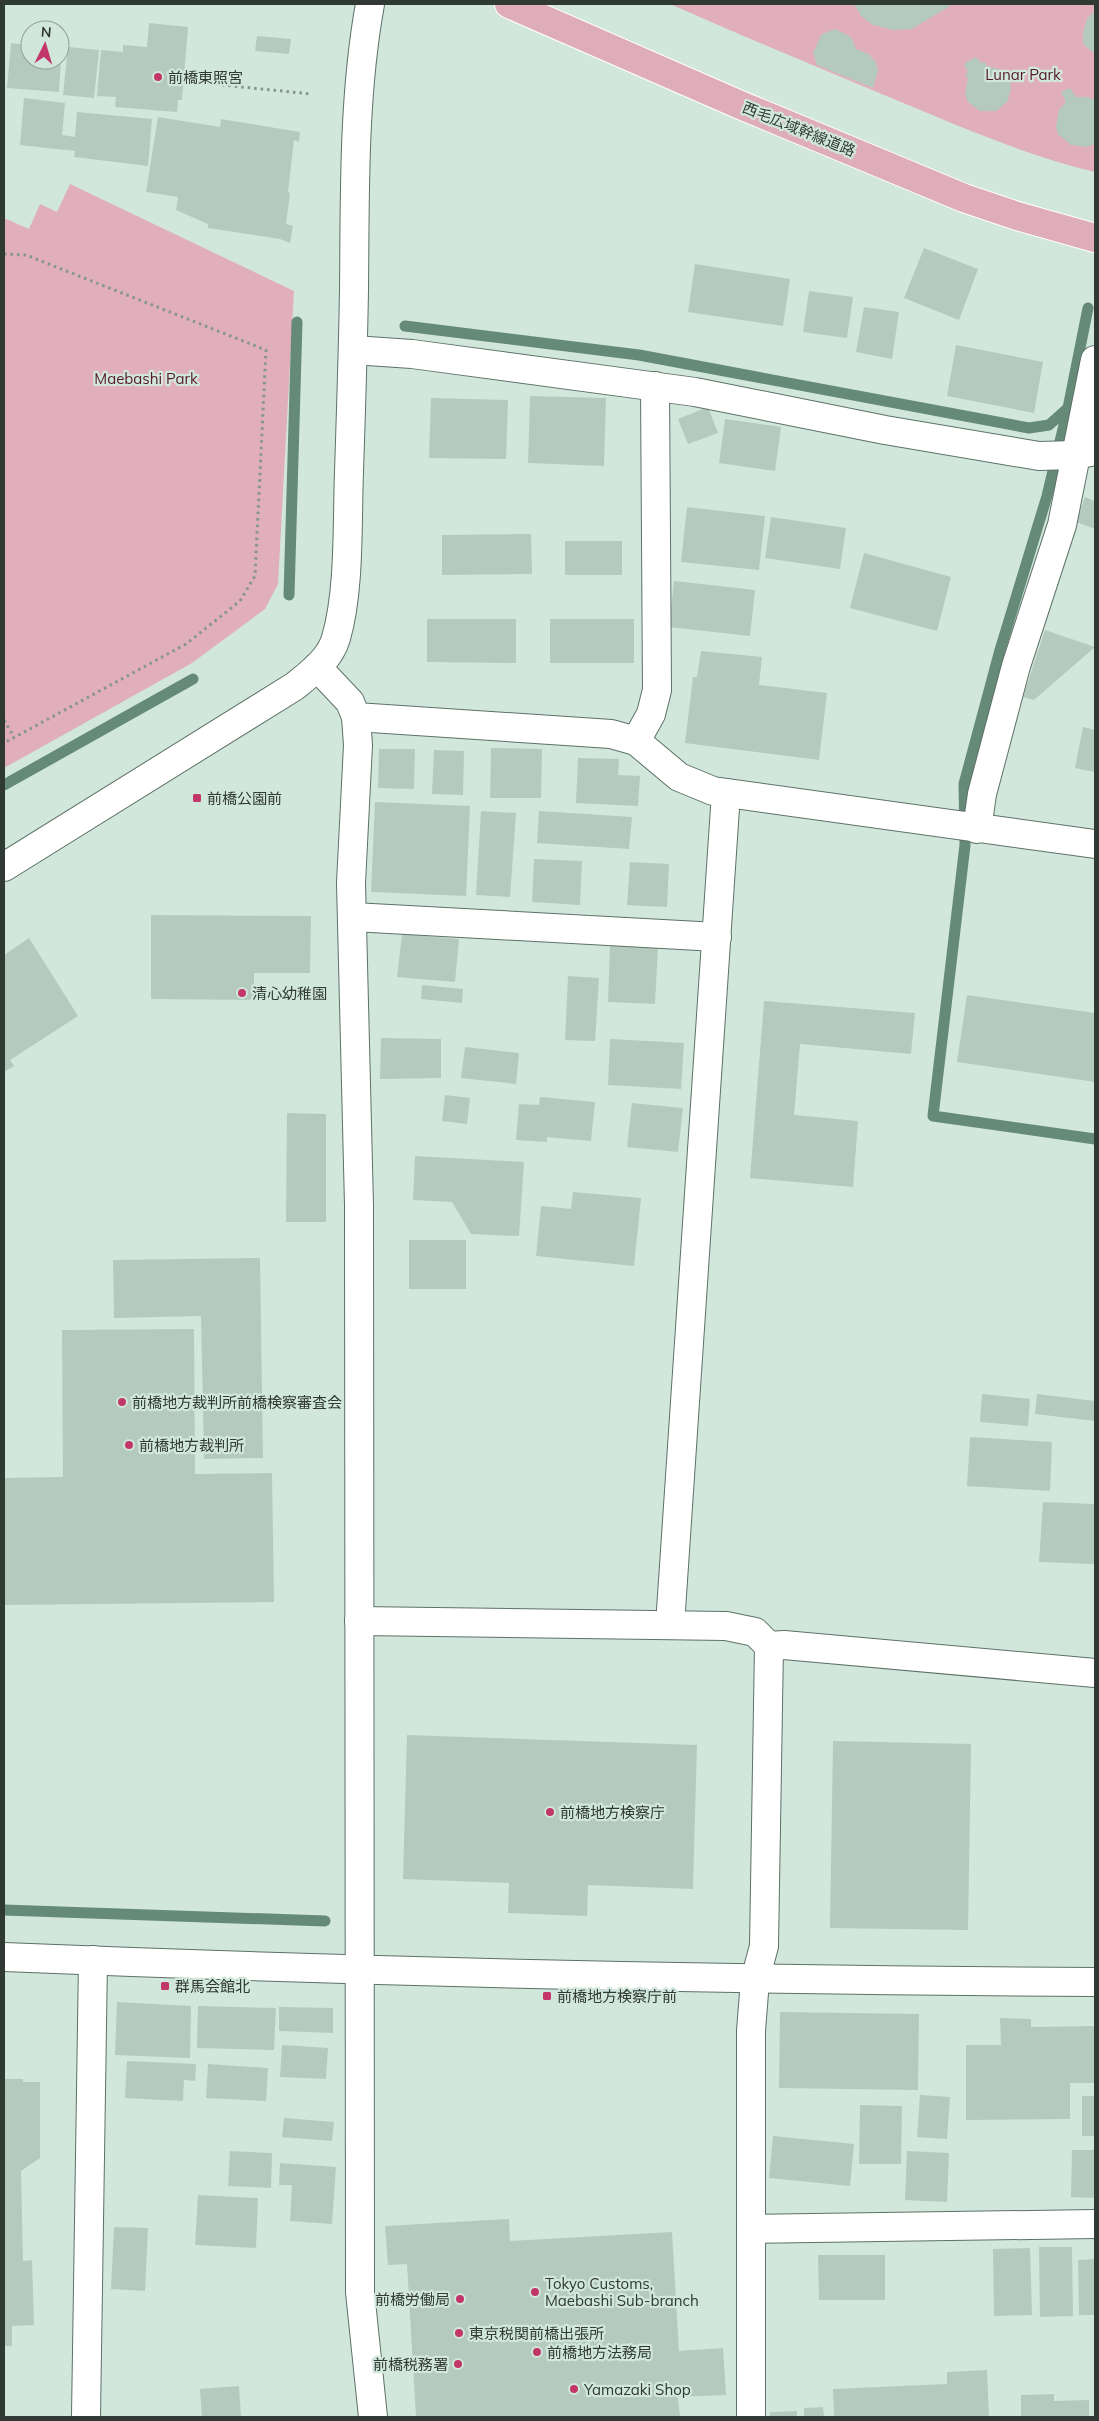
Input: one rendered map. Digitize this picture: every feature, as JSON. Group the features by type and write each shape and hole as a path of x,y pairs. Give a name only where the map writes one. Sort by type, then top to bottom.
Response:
{"main road":[{"name":"西毛広域幹線道路","path":"508,4 738,104 964,198 1017,216 1095,238"}],"street":[{"path":"4,867 295,686 317,668 331,650 336,638 342,605 353,350 354,201 362,55 370,4"},
{"path":"353,350 412,354 656,386 1039,456 1085,453"},
{"path":"977,829 982,794 1016,666 1085,453 1095,360"},
{"path":"636,741 652,714 657,690 656,386"},
{"path":"317,668 350,702 356,717 358,745 351,883 359,1205 360,2292 373,2417"},
{"path":"356,717 611,734 636,741 684,780 707,789 977,829 1095,844"},
{"path":"670,1625 726,793"},
{"path":"353,917 717,937"},
{"path":"359,1622 670,1625 743,1628 755,1632 769,1646 764,1938 755,1980 751,2031 751,2417"},
{"path":"769,1646 784,1645 1095,1673"},
{"path":"4,1957 755,1980 1095,1982"},
{"path":"86,2417 93,1960"},
{"path":"751,2229 1095,2224"}],"path":[{"path":"184,81 312,94"},
{"path":"4,254 26,255 266,350 255,576 240,601 186,644 4,743"},
{"path":"4,720 14,737"}],"green space":[{"name":"Lunar Park","path":"670,4 1095,4 1095,172 1044,158 970,130 811,65"},
{"name":"Maebashi Park","path":"70,184 294,291 278,584 265,609 192,663 4,768 4,218 29,229 40,204 57,212"}],"building":[{"path":"854,4 953,4 912,29 893,30 873,25 861,16"},
{"path":"1095,10 1095,54 1083,44 1083,32 1087,19"},
{"path":"149,23 188,27 182,100 178,100 177,112 115,107 116,97 97,96 101,50 123,52 123,45 147,47"},
{"path":"835,29 851,37 856,49 869,54 876,63 878,70 873,88 817,65 813,53 822,34"},
{"path":"257,36 291,39 289,54 255,51"},
{"path":"11,43 20,44 20,70 60,70 59,92 7,88"},
{"path":"70,47 99,50 94,98 63,95 66,70 70,70"},
{"path":"976,57 981,63 985,62 987,66 1001,70 1010,81 1011,89 1007,102 996,111 980,111 968,102 965,94 968,78 965,76 968,72 964,64"},
{"path":"1070,88 1076,97 1088,97 1095,100 1095,144 1087,147 1071,145 1058,134 1056,126 1059,110 1066,102 1061,92"},
{"path":"24,98 65,103 62,135 75,137 77,112 152,119 148,166 74,157 75,151 20,145"},
{"path":"158,117 220,127 221,119 300,132 299,142 294,140 288,192 290,193 286,224 293,226 290,243 280,239 208,228 208,224 176,210 178,197 146,192"},
{"path":"924,248 978,269 959,320 904,298"},
{"path":"695,264 790,279 783,326 688,312"},
{"path":"809,291 853,297 847,338 803,332"},
{"path":"864,307 899,312 892,359 856,352"},
{"path":"956,345 1043,362 1034,413 947,396"},
{"path":"530,396 606,398 604,466 528,463"},
{"path":"431,398 508,400 506,459 429,458"},
{"path":"708,407 718,433 688,444 678,419"},
{"path":"725,419 781,427 775,471 719,463"},
{"path":"1085,497 1095,501 1095,529 1076,522"},
{"path":"687,507 765,516 759,570 681,562"},
{"path":"771,517 846,528 840,569 765,558"},
{"path":"531,534 532,574 442,575 442,535"},
{"path":"565,541 622,541 622,575 565,575"},
{"path":"864,553 951,577 937,631 850,608"},
{"path":"674,581 755,590 750,636 669,627"},
{"path":"427,619 516,619 516,663 427,662"},
{"path":"550,619 634,619 634,663 550,663"},
{"path":"1045,630 1095,647 1034,700 1023,697"},
{"path":"701,651 762,657 759,685 827,693 819,760 685,743 693,677 697,677"},
{"path":"1083,727 1095,730 1095,772 1075,768"},
{"path":"491,748 542,749 541,798 490,798"},
{"path":"379,749 415,749 414,789 378,788"},
{"path":"434,750 464,751 463,795 432,794"},
{"path":"578,758 619,759 618,775 640,776 638,806 576,803"},
{"path":"375,802 470,806 466,896 371,892"},
{"path":"481,811 516,813 510,897 476,895"},
{"path":"539,811 632,817 629,849 537,843"},
{"path":"534,859 582,861 580,905 532,902"},
{"path":"630,862 669,864 667,907 627,905"},
{"path":"151,915 311,916 310,973 254,973 254,1000 151,999"},
{"path":"402,934 459,939 455,982 397,977"},
{"path":"29,938 78,1016 10,1060 14,1066 4,1072 4,955"},
{"path":"610,943 658,946 655,1004 608,1002"},
{"path":"568,976 599,978 595,1041 565,1040"},
{"path":"422,985 463,989 462,1003 421,999"},
{"path":"967,995 1095,1013 1095,1082 957,1062"},
{"path":"764,1001 915,1013 911,1054 800,1044 794,1115 858,1121 853,1187 750,1178"},
{"path":"381,1038 441,1039 441,1078 380,1079"},
{"path":"610,1039 684,1043 681,1089 608,1085"},
{"path":"465,1047 519,1053 516,1084 461,1078"},
{"path":"445,1095 470,1098 467,1124 442,1121"},
{"path":"540,1097 595,1102 591,1141 547,1137 547,1142 516,1140 519,1104 539,1105"},
{"path":"632,1103 683,1108 678,1152 627,1147"},
{"path":"287,1113 326,1114 326,1222 286,1222"},
{"path":"415,1156 524,1162 519,1236 471,1234 452,1202 413,1200"},
{"path":"573,1192 641,1198 634,1266 536,1256 541,1206 571,1209"},
{"path":"409,1240 466,1240 466,1289 409,1289"},
{"path":"260,1258 263,1458 204,1459 201,1316 114,1318 113,1260"},
{"name":"前橋地方裁判所","path":"194,1329 195,1474 272,1473 274,1602 4,1605 4,1478 63,1477 62,1330"},
{"path":"982,1394 1030,1399 1028,1426 980,1422"},
{"path":"1037,1394 1095,1401 1095,1421 1035,1414"},
{"path":"970,1437 1052,1442 1050,1491 967,1486"},
{"path":"1043,1502 1095,1504 1095,1564 1039,1562"},
{"name":"前橋地方検察庁","path":"407,1735 697,1745 693,1889 588,1885 587,1916 508,1913 509,1883 403,1879"},
{"path":"833,1741 971,1744 968,1930 830,1928"},
{"path":"117,2002 191,2006 190,2058 115,2055"},
{"path":"198,2006 276,2008 274,2050 197,2048"},
{"path":"279,2007 333,2008 333,2033 279,2031"},
{"path":"780,2012 919,2014 918,2090 779,2088"},
{"path":"1000,2018 1031,2019 1031,2027 1095,2026 1095,2083 1070,2083 1070,2119 966,2120 966,2045 1001,2045"},
{"path":"282,2045 328,2048 326,2079 280,2077"},
{"path":"127,2061 196,2064 195,2081 184,2080 183,2101 125,2098"},
{"path":"208,2064 268,2068 266,2101 206,2098"},
{"path":"4,2079 23,2079 23,2082 40,2082 40,2158 21,2171 23,2261 32,2260 34,2325 12,2326 12,2346 4,2346"},
{"path":"920,2095 950,2097 947,2139 917,2137"},
{"path":"1082,2096 1095,2096 1095,2136 1082,2136"},
{"path":"860,2105 902,2106 901,2164 859,2164"},
{"path":"284,2118 334,2122 332,2141 282,2137"},
{"path":"773,2136 854,2144 850,2186 769,2178"},
{"path":"1072,2150 1095,2150 1095,2198 1071,2197"},
{"path":"230,2151 272,2153 271,2188 228,2186"},
{"path":"907,2151 949,2153 947,2202 905,2200"},
{"path":"280,2163 336,2167 332,2224 290,2221 292,2185 279,2185"},
{"path":"198,2195 258,2198 256,2248 195,2245"},
{"path":"509,2219 510,2241 672,2232 679,2351 723,2348 726,2395 678,2397 680,2417 416,2417 407,2264 388,2265 385,2226"},
{"path":"114,2227 148,2228 145,2291 111,2289"},
{"path":"1039,2247 1072,2247 1073,2316 1040,2317"},
{"path":"1030,2248 1032,2315 994,2316 993,2249"},
{"path":"818,2255 885,2255 885,2300 819,2300"},
{"path":"1095,2259 1095,2315 1079,2315 1078,2260"},
{"path":"987,2370 989,2417 834,2417 833,2389 947,2384 947,2372"},
{"path":"239,2386 241,2417 202,2417 200,2389"},
{"path":"1054,2394 1054,2401 1089,2400 1089,2417 1021,2417 1021,2395"},
{"path":"823,2407 824,2417 804,2417 804,2408"},
{"path":"797,2411 797,2417 770,2417 770,2412"}],"waterway":[{"path":"405,326 639,355 1029,428 1049,425 1068,408 1088,308"},
{"path":"289,595 297,322"},
{"path":"1068,408 1047,496 1000,650 964,784 965,845 933,1116 1095,1139"},
{"path":"4,785 193,679"},
{"path":"4,1910 325,1921"}],"place":[{"name":"前橋東照宮","path":"158,77"},
{"name":"前橋公園前","path":"197,798"},
{"name":"清心幼稚園","path":"242,993"},
{"name":"前橋地方裁判所前橋検察審査会","path":"122,1402"},
{"name":"前橋地方裁判所","path":"129,1445"},
{"name":"前橋地方検察庁","path":"550,1812"},
{"name":"群馬会館北","path":"165,1986"},
{"name":"前橋地方検察庁前","path":"547,1996"},
{"name":"Tokyo Customs, Maebashi Sub-branch","path":"535,2292"},
{"name":"前橋労働局","path":"460,2299"},
{"name":"東京税関前橋出張所","path":"459,2333"},
{"name":"前橋地方法務局","path":"537,2352"},
{"name":"前橋税務署","path":"458,2364"},
{"name":"Yamazaki Shop","path":"574,2389"}]}
